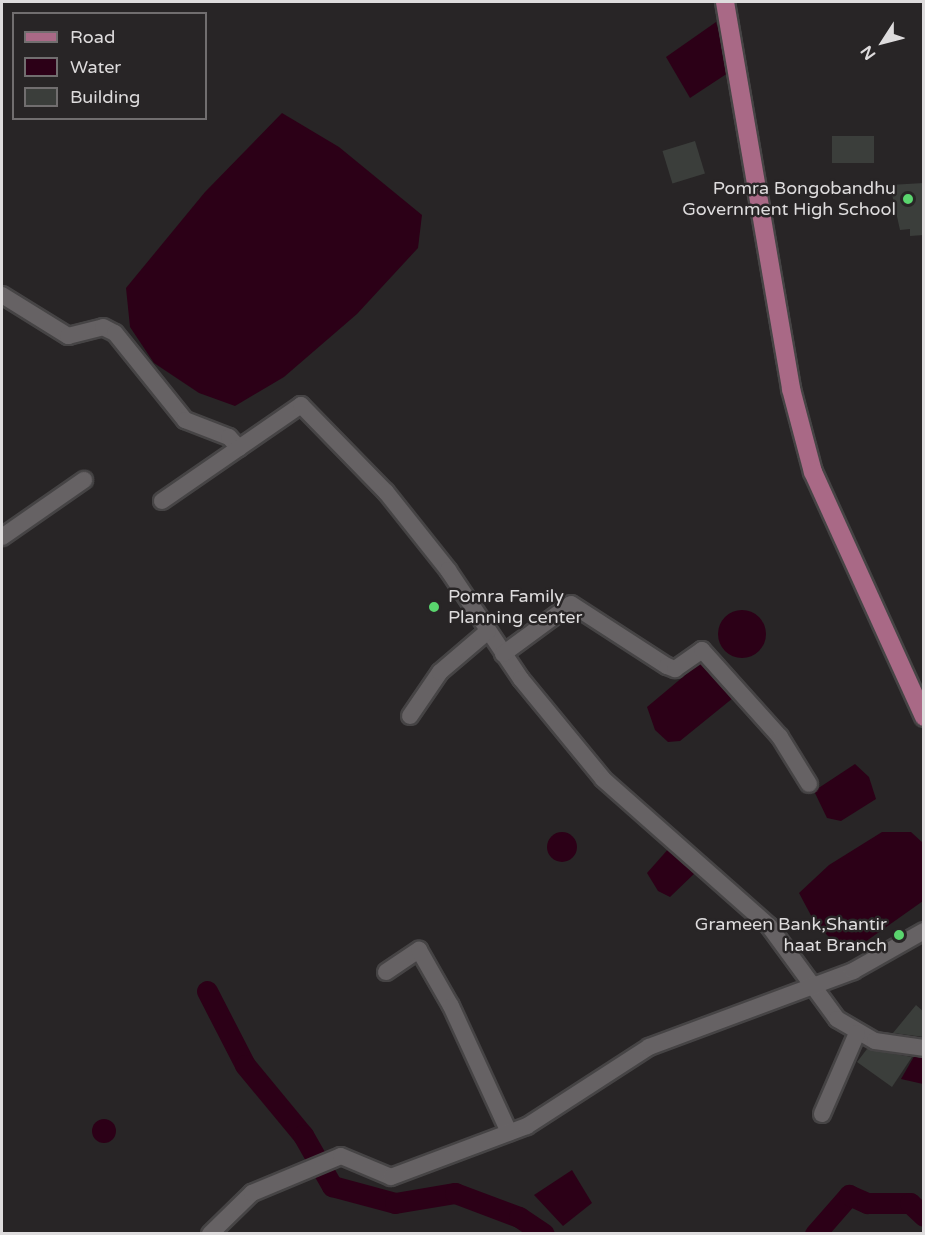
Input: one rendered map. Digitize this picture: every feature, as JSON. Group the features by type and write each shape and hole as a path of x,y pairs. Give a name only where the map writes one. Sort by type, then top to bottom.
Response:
{"main road":[{"path":"725,2 791,389 813,472 924,717"}],"street":[{"path":"2,295 68,336 103,327 116,333 185,420 229,437 239,448"},
{"path":"162,501 301,405 386,492 503,654 603,779 769,926 810,987 857,1033 924,1048"},
{"path":"2,537 84,480"},
{"path":"503,654 572,604 675,669 702,650 780,737 808,784"},
{"path":"410,716 440,672 488,631"},
{"path":"210,1233 252,1193 310,1172 335,1158 354,1158 391,1177 509,1132 649,1047 810,987 884,956 924,931"},
{"path":"386,972 419,950 452,1006 509,1132"},
{"path":"822,1114 857,1033"}],"water":[{"path":"716,22 731,71 690,98 666,57"},
{"path":"282,113 339,147 422,215 418,248 357,314 284,377 235,406 199,393 154,363 130,327 126,288 205,192"},
{"path":"742,610 759,617 766,634 759,651 742,658 725,651 718,634 725,617"},
{"path":"702,661 733,698 680,741 668,742 655,730 647,707"},
{"path":"855,764 869,777 876,799 841,821 827,818 814,791"},
{"path":"562,832 573,836 577,847 573,858 562,862 551,858 547,847 551,836"},
{"path":"882,832 911,832 923,843 923,901 865,942 838,946 815,923 799,893 829,865"},
{"path":"670,847 696,872 670,897 658,891 647,873"},
{"path":"916,1053 923,1056 923,1084 901,1079"},
{"path":"104,1119 112,1123 116,1131 112,1139 104,1143 96,1139 92,1131 96,1123"},
{"path":"572,1170 592,1203 563,1226 534,1195"}],"building":[{"path":"832,136 874,136 874,163 832,163"},
{"path":"695,141 705,174 672,183 662,151"},
{"name":"Pomra Bongobandhu Government High School","path":"924,183 924,235 910,236 910,229 900,230 890,185"},
{"path":"916,1005 924,1012 924,1037 893,1033"},
{"path":"867,1049 912,1057 892,1087 857,1062"}],"waterway":[{"path":"207,991 245,1065 303,1135 332,1186 395,1203 455,1193 519,1217 544,1234"},
{"path":"815,1234 849,1195 867,1203 910,1203 924,1216"}],"place":[{"name":"Pomra Bongobandhu Government High School","path":"908,199"},
{"name":"Pomra Family Planning center","path":"434,607"},
{"name":"Grameen Bank,Shantir haat Branch","path":"899,935"}]}
